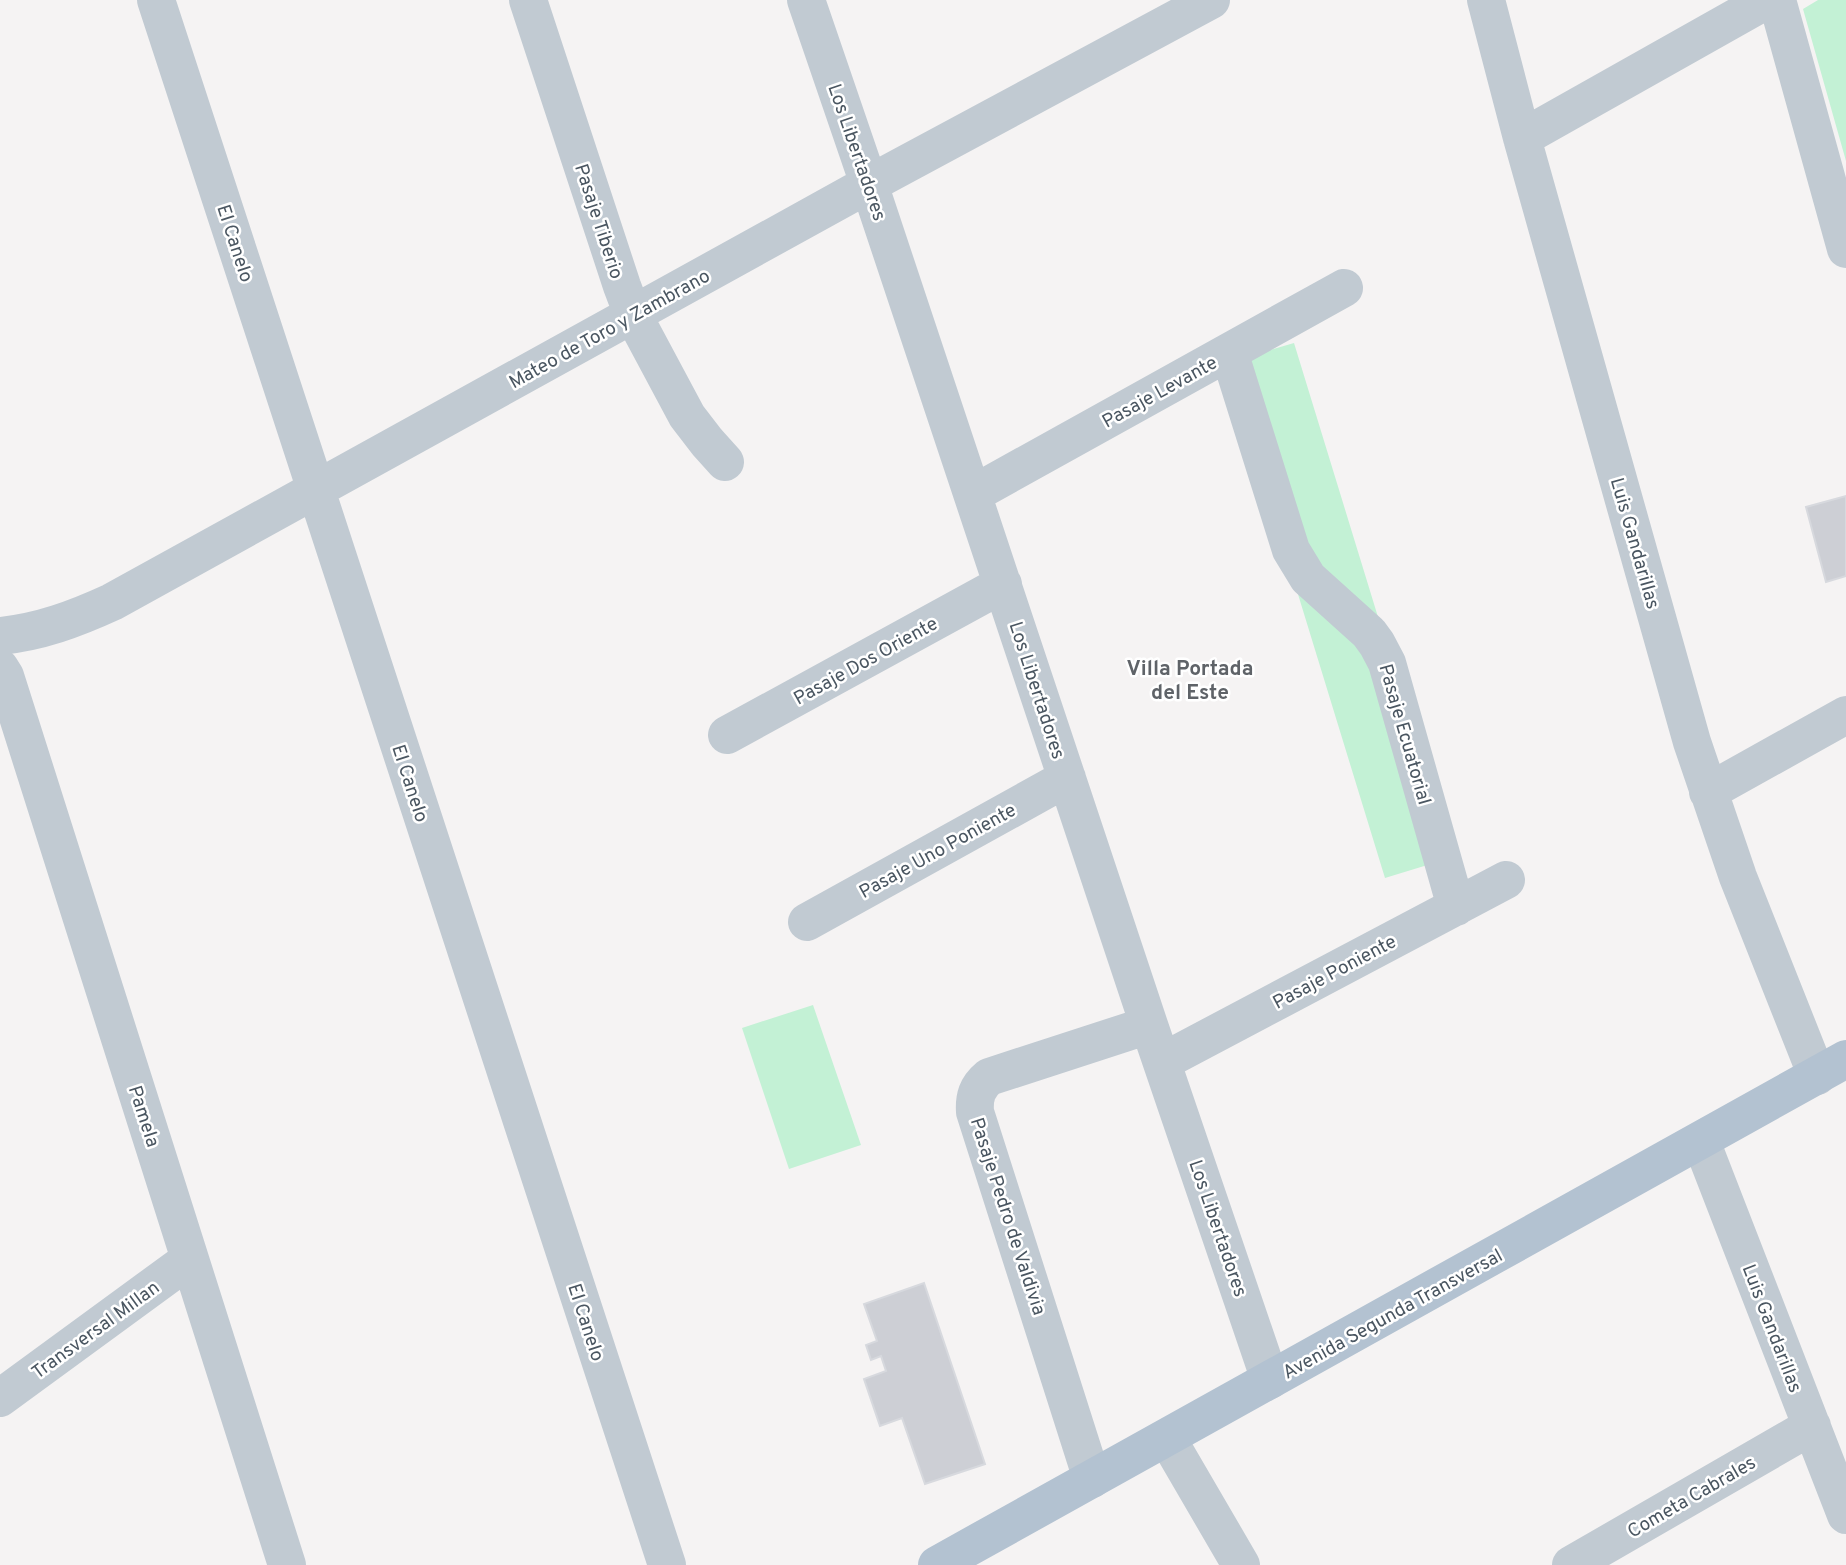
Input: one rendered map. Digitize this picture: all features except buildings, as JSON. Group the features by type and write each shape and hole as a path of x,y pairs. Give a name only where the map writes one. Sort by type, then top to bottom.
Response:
{"main road":[{"name":"Avenida Segunda Transversal","path":"938,1565 1831,1068"}],"street":[{"name":"El Canelo","path":"156,0 667,1565"},
{"name":"Pasaje Tiberio","path":"528,0 622,286 634,315 687,416 725,462"},
{"name":"Los Libertadores","path":"806,0 1270,1380"},
{"name":"Mateo de Toro y Zambrano","path":"0,636 23,634 54,626 112,602 869,184 1211,0"},
{"name":"Luis Gandarillas","path":"1486,0 1522,138 1708,792 1738,877 1831,1068"},
{"path":"1522,138 1767,0"},
{"path":"1777,0 1846,249"},
{"name":"Pasaje Levante","path":"973,494 1344,288"},
{"name":"Pasaje Ecuatorial","path":"1229,352 1290,550 1319,589 1369,633 1387,663 1456,906"},
{"name":"Pasaje Dos Oriente","path":"727,735 1003,584"},
{"name":"Pamela","path":"0,668 9,689 190,1259 275,1560"},
{"path":"1708,792 1846,715"},
{"name":"Pasaje Uno Poniente","path":"807,922 1067,778"},
{"name":"Pasaje Poniente","path":"1162,1062 1506,880"},
{"name":"Pasaje Pedro de Valdivia","path":"1093,1479 975,1112 974,1101 977,1090 989,1077 1149,1025"},
{"name":"Luis Gandarillas","path":"1701,1141 1846,1515"},
{"name":"Transversal Millan","path":"0,1398 190,1259"},
{"name":"Cometa Cabrales","path":"1571,1565 1812,1426"},
{"path":"1167,1438 1241,1565"}],"green space":[{"path":"1818,0 1846,0 1846,161 1803,9"},
{"path":"1294,343 1382,630 1310,568 1246,357"},
{"path":"1297,591 1368,653 1434,863 1385,878"},
{"path":"813,1005 861,1145 789,1169 742,1028"}],"district":[{"name":"Villa Portada del Este","path":"1190,680"}]}
